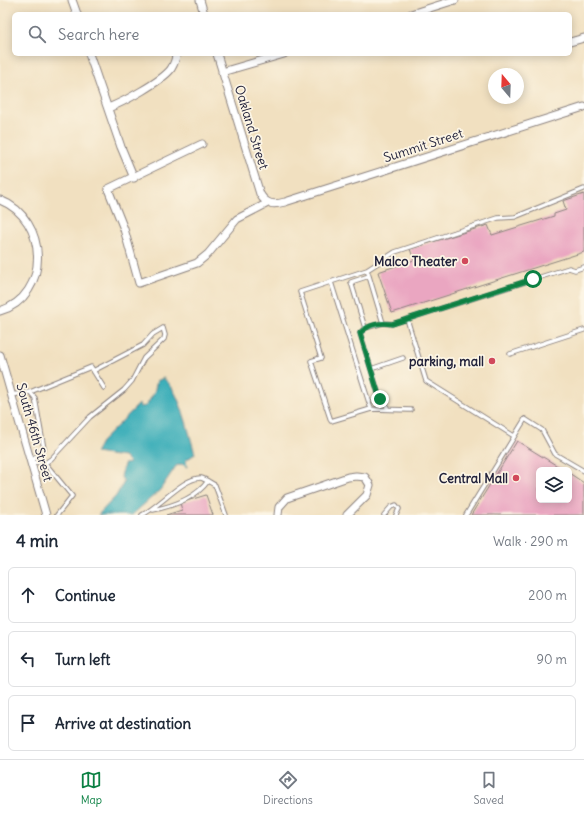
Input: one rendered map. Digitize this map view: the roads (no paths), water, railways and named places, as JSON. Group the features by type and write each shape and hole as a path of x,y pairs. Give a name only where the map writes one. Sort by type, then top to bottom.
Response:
{"street":[{"path":"72,0 76,12"},
{"path":"200,0 203,12"},
{"path":"417,12 455,0"},
{"path":"572,41 584,38"},
{"path":"90,56 134,178"},
{"path":"108,108 124,101 167,73 174,63 176,56"},
{"name":"Oakland Street","path":"218,56 260,194 263,200 268,203"},
{"path":"222,72 277,56"},
{"name":"Summit Street","path":"268,203 276,204 285,202 584,107"},
{"path":"202,144 167,160 134,178 108,189 126,236 139,283 197,263 208,254 237,219 268,203"},
{"path":"0,200 16,208 25,218 36,240 38,254 36,270 25,292 12,306 0,311"},
{"name":"South 46th Street","path":"0,356 46,515"},
{"path":"278,515 282,503 288,498 348,477 361,476 366,478 370,485 368,492 347,515"}],"lane":[{"path":"411,410 387,408 371,409 331,421 311,361 321,358 300,292 367,270 395,252 498,218 515,217 584,189"},
{"path":"387,408 386,404 380,399 360,333 365,328 383,323 392,324 568,268 575,270 584,267"},
{"path":"367,270 383,323"},
{"path":"365,328 351,282 369,276"},
{"path":"331,282 371,409"},
{"path":"407,319 426,380 514,436"},
{"path":"31,462 45,462 59,453 67,440 90,417 124,390 132,381 138,366 144,358 164,339 164,331 162,328 143,344 93,371"},
{"path":"510,354 584,330"},
{"path":"371,368 403,358"},
{"path":"11,395 30,392 90,367 104,388"},
{"path":"30,392 35,398 44,440 44,449 31,462"},
{"path":"466,515 525,419 542,430 555,454 584,471"},
{"path":"45,462 72,496 57,515"},
{"path":"152,511 187,482 200,478 215,485 226,515"},
{"path":"142,515 186,500 208,481"},
{"path":"384,515 391,507 396,505 399,509 396,515"}],"water":[{"path":"163,378 169,384 179,402 195,454 186,460 187,467 182,464 176,466 160,490 132,515 98,515 116,496 124,482 121,477 124,464 130,463 124,457 95,453 101,442 139,404 140,407 146,406 154,393 157,381"}],"place":[{"name":"Malco Theater","path":"465,261"},
{"name":"parking, mall","path":"492,361"},
{"name":"Central Mall","path":"516,478"}]}
